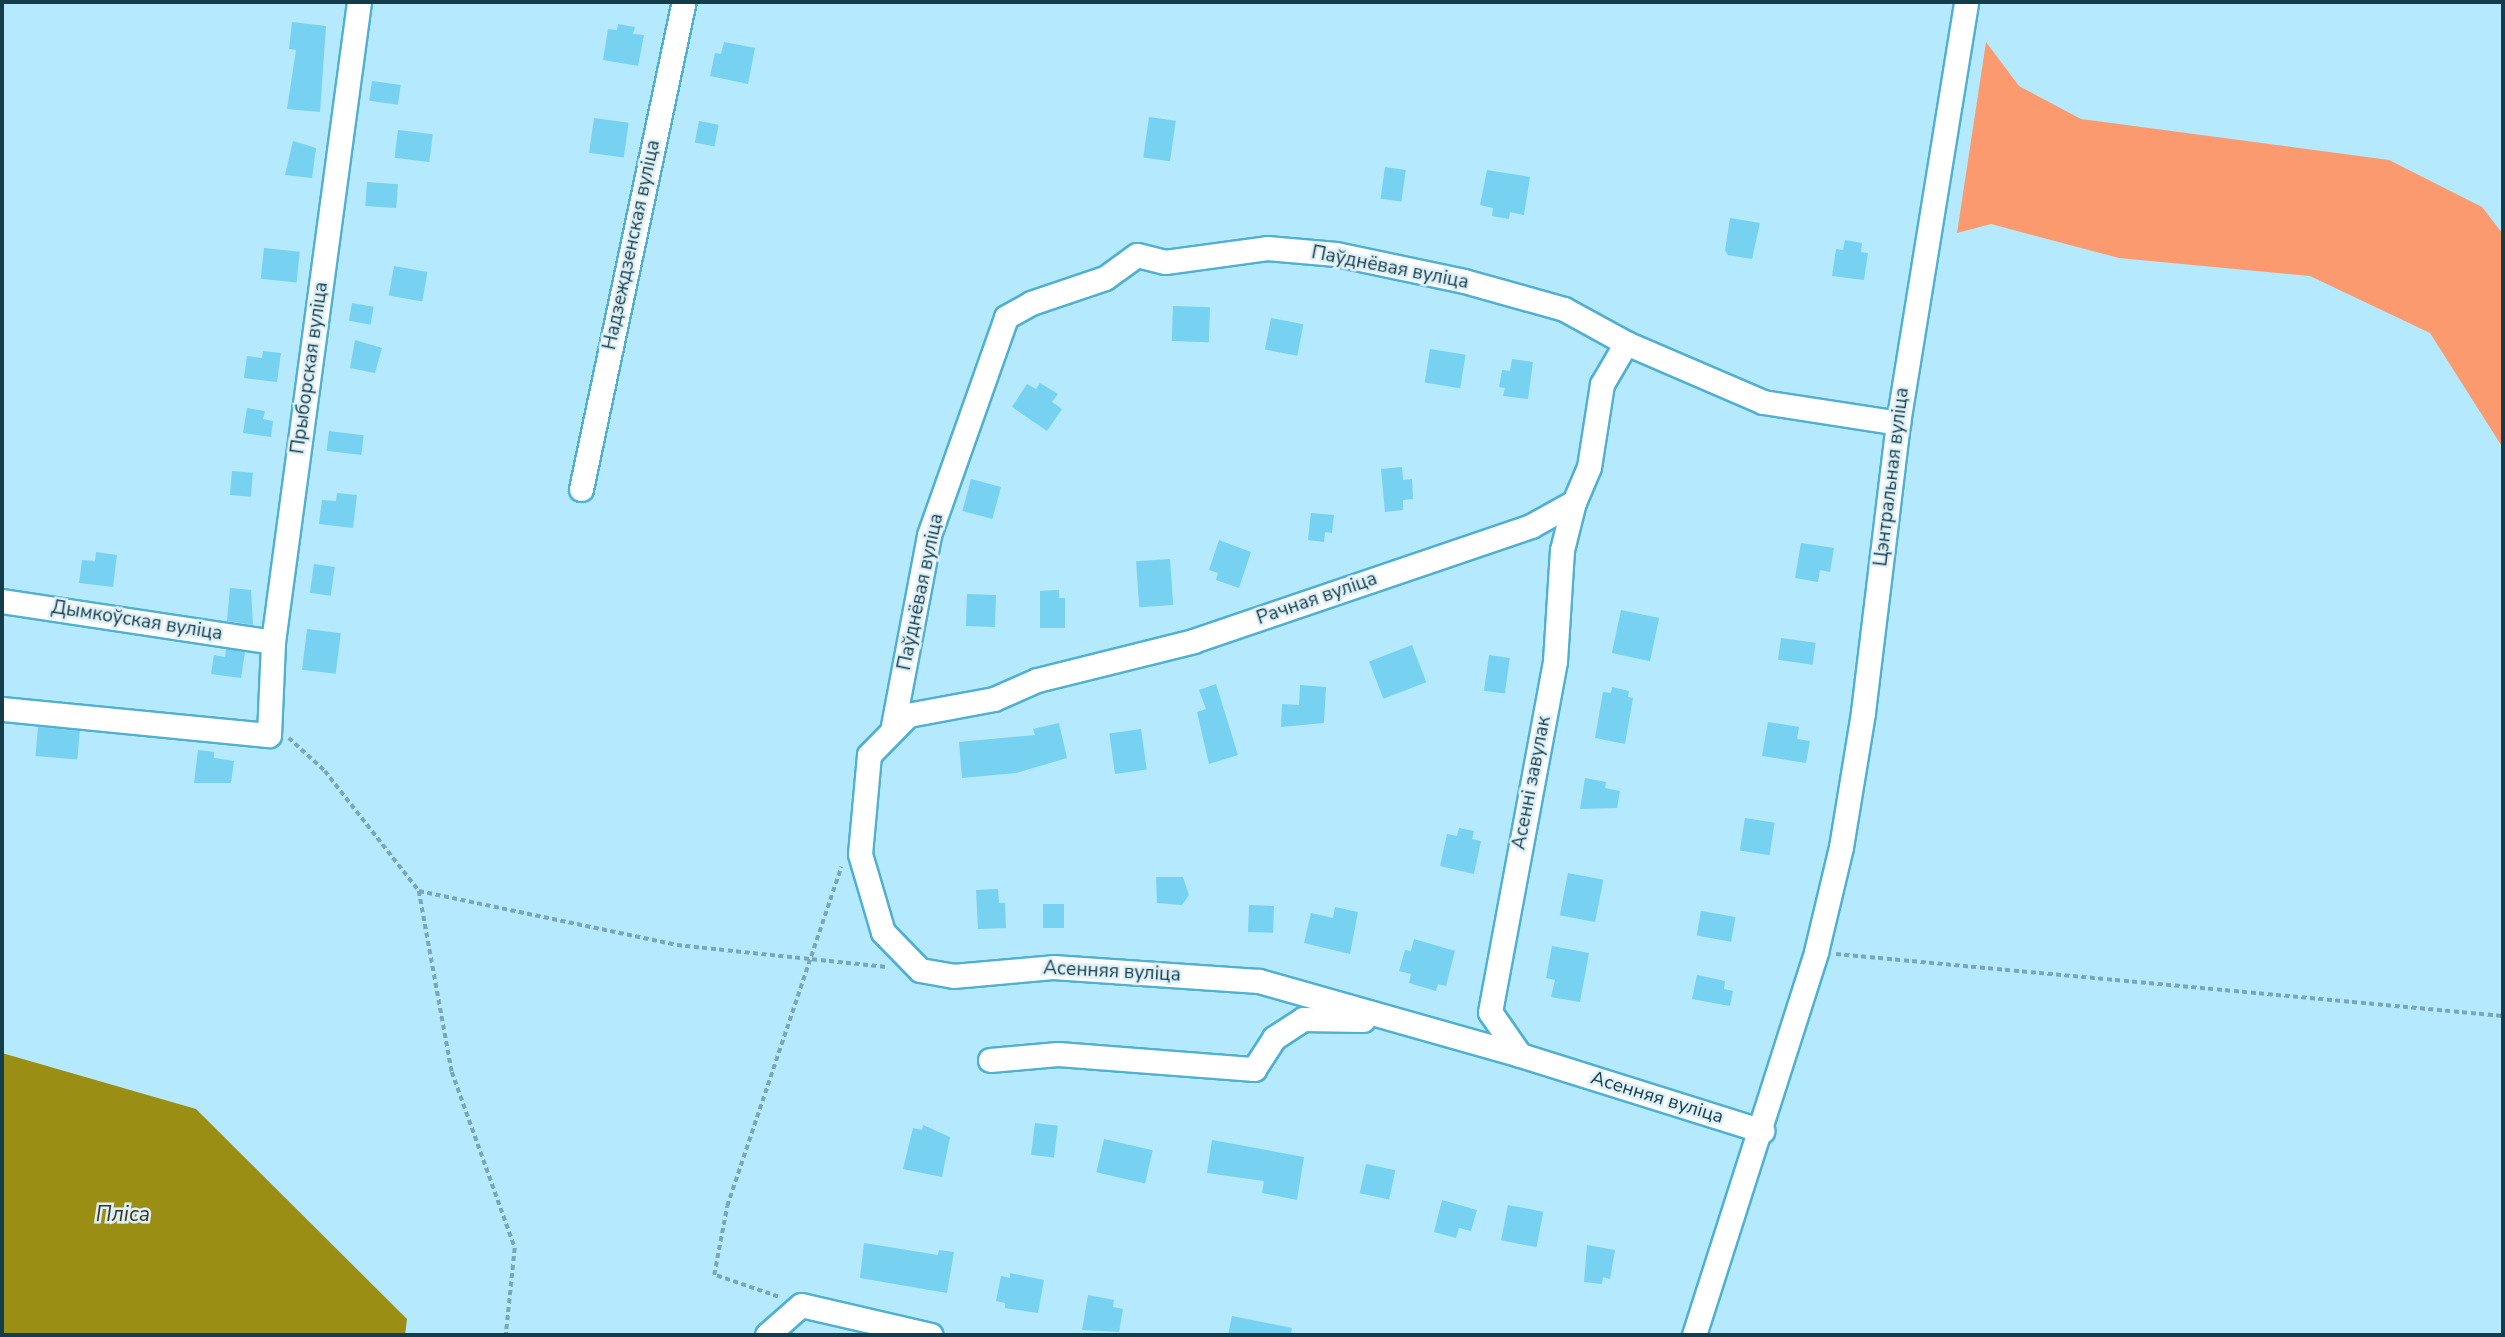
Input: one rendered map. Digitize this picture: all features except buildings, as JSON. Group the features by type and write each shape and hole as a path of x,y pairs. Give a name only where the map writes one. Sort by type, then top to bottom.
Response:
{"street":[{"name":"Прыборская вуліца","path":"268,728 273,642 359,2"},
{"name":"Надзеждзенская вуліца","path":"581,489 684,2"},
{"name":"Цэнтральная вуліца","path":"1694,1335 1762,1131 1816,952 1841,847 1863,712 1898,423 1966,2"},
{"name":"Паўднёвая вуліца","path":"893,726 929,535 1006,317 1031,303 1105,278 1138,255 1166,262 1267,248 1335,254 1464,281 1564,309 1626,343 1763,402 1898,423"},
{"path":"1574,502 1589,467 1602,384 1626,343"},
{"name":"Рачная вуліца","path":"893,726 908,715 994,699 1037,680 1194,641 1531,526 1574,502"},
{"name":"Асенні завулак","path":"1521,1055 1490,1012 1555,661 1562,550 1574,502"},
{"name":"Дымкоўская вуліца","path":"2,601 273,642"},
{"path":"2,709 268,728"},
{"path":"893,726 869,755 852,856 883,932 920,970"},
{"name":"Асенняя вуліца","path":"920,970 953,976 1053,967 1259,981 1521,1055 1762,1131"},
{"name":"Асенняя вуліца","path":"990,1060 1058,1054 1254,1069 1274,1038 1303,1019 1390,1020"},
{"path":"767,1335 801,1305 931,1335"}],"path":[{"path":"268,728 325,771 419,891 452,1072 515,1248 506,1335"},
{"path":"801,1305 714,1275 727,1206 811,959 852,856"},
{"path":"419,891 677,945 920,970"},
{"path":"1816,952 2503,1016"}],"shaded area":[{"path":"1986,42 2019,86 2081,119 2389,160 2482,207 2503,234 2503,448 2430,333 2310,276 2119,258 1991,224 1957,233"}],"water":[{"name":"Пліса","path":"2,1053 196,1109 407,1319 405,1335 2,1335"}]}
